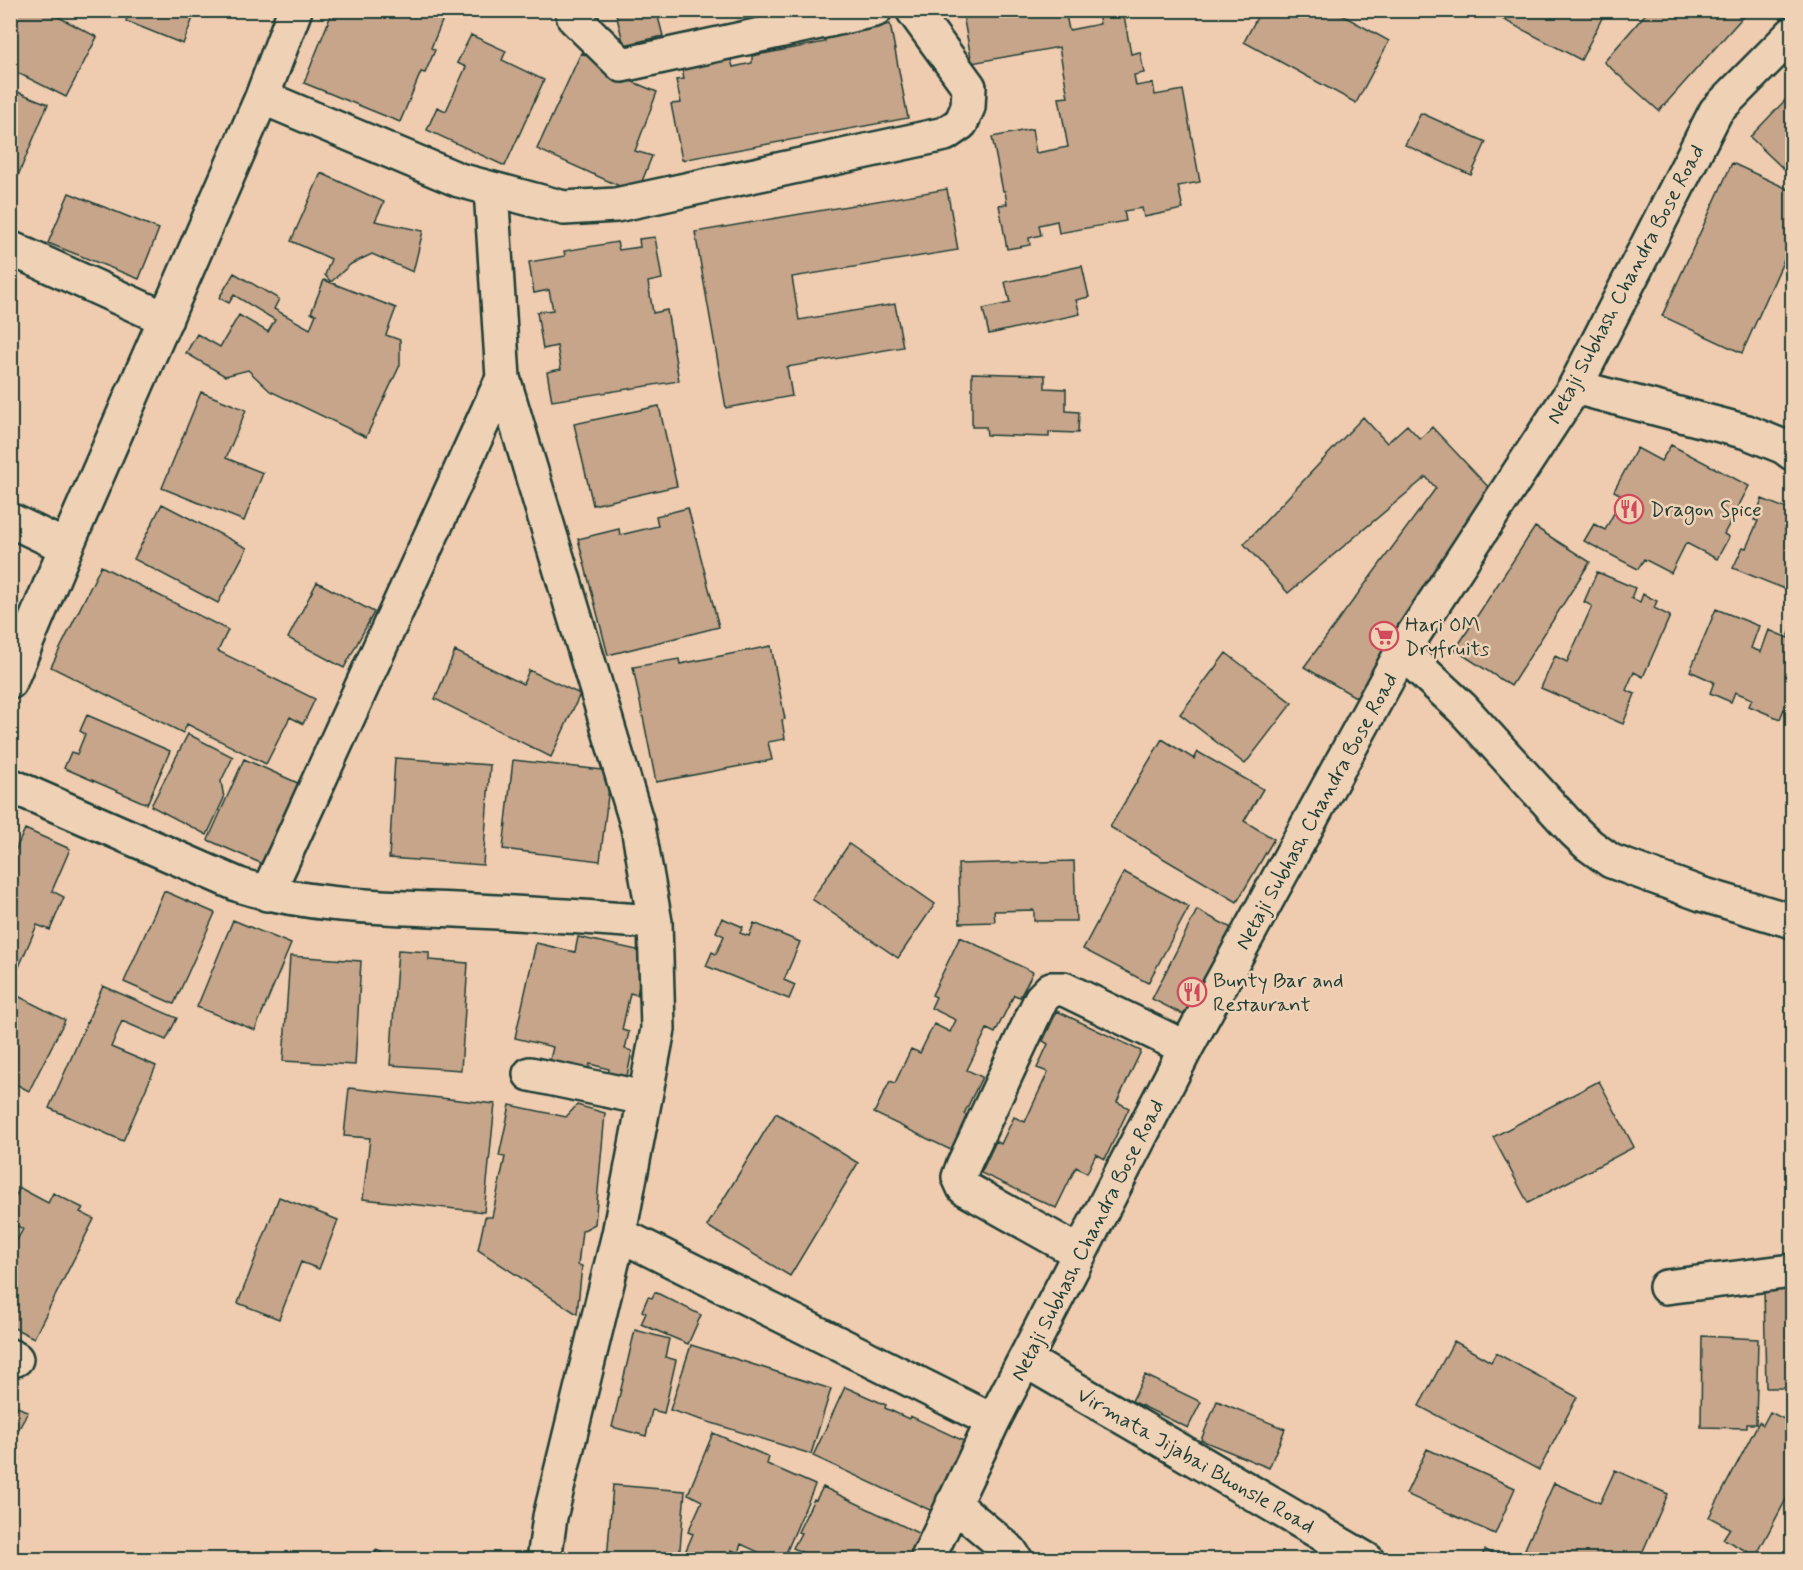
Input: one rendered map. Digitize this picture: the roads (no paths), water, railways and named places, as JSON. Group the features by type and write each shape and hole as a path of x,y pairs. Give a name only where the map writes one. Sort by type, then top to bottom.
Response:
{"street":[{"path":"10,682 66,547 262,98 295,10"},
{"path":"572,10 574,18 622,65 875,10"},
{"path":"262,98 459,180 564,208 616,205 945,134 962,123 968,107 969,87 913,10"},
{"name":"Netaji Subhash Chandra Bose Road","path":"927,1560 993,1421 1186,1048 1402,652 1575,387 1716,111 1792,34"},
{"path":"491,189 503,378 639,827 656,922 658,1029 619,1234 550,1517 544,1560"},
{"path":"10,248 166,319"},
{"path":"267,894 503,378"},
{"path":"1575,387 1747,432 1784,447 1792,453"},
{"path":"10,520 66,547"},
{"path":"1402,652 1463,709 1589,845 1611,861 1701,894 1792,921"},
{"path":"10,785 229,881 267,894 372,907 561,915 656,922"},
{"path":"1080,1252 964,1188 959,1178 1041,999 1051,989 1064,989 1186,1048"},
{"path":"530,1074 644,1098"},
{"path":"619,1234 993,1421"},
{"path":"1666,1287 1792,1271"},
{"name":"Virmata Jijabai Bhonsle Road","path":"1025,1360 1367,1560"},
{"path":"953,1503 1011,1551 1016,1560"}],"place":[{"name":"Dragon Spice","path":"1629,509"},
{"name":"Hari OM Dryfruits","path":"1384,636"},
{"name":"Bunty Bar and Restaurant","path":"1192,992"}]}
